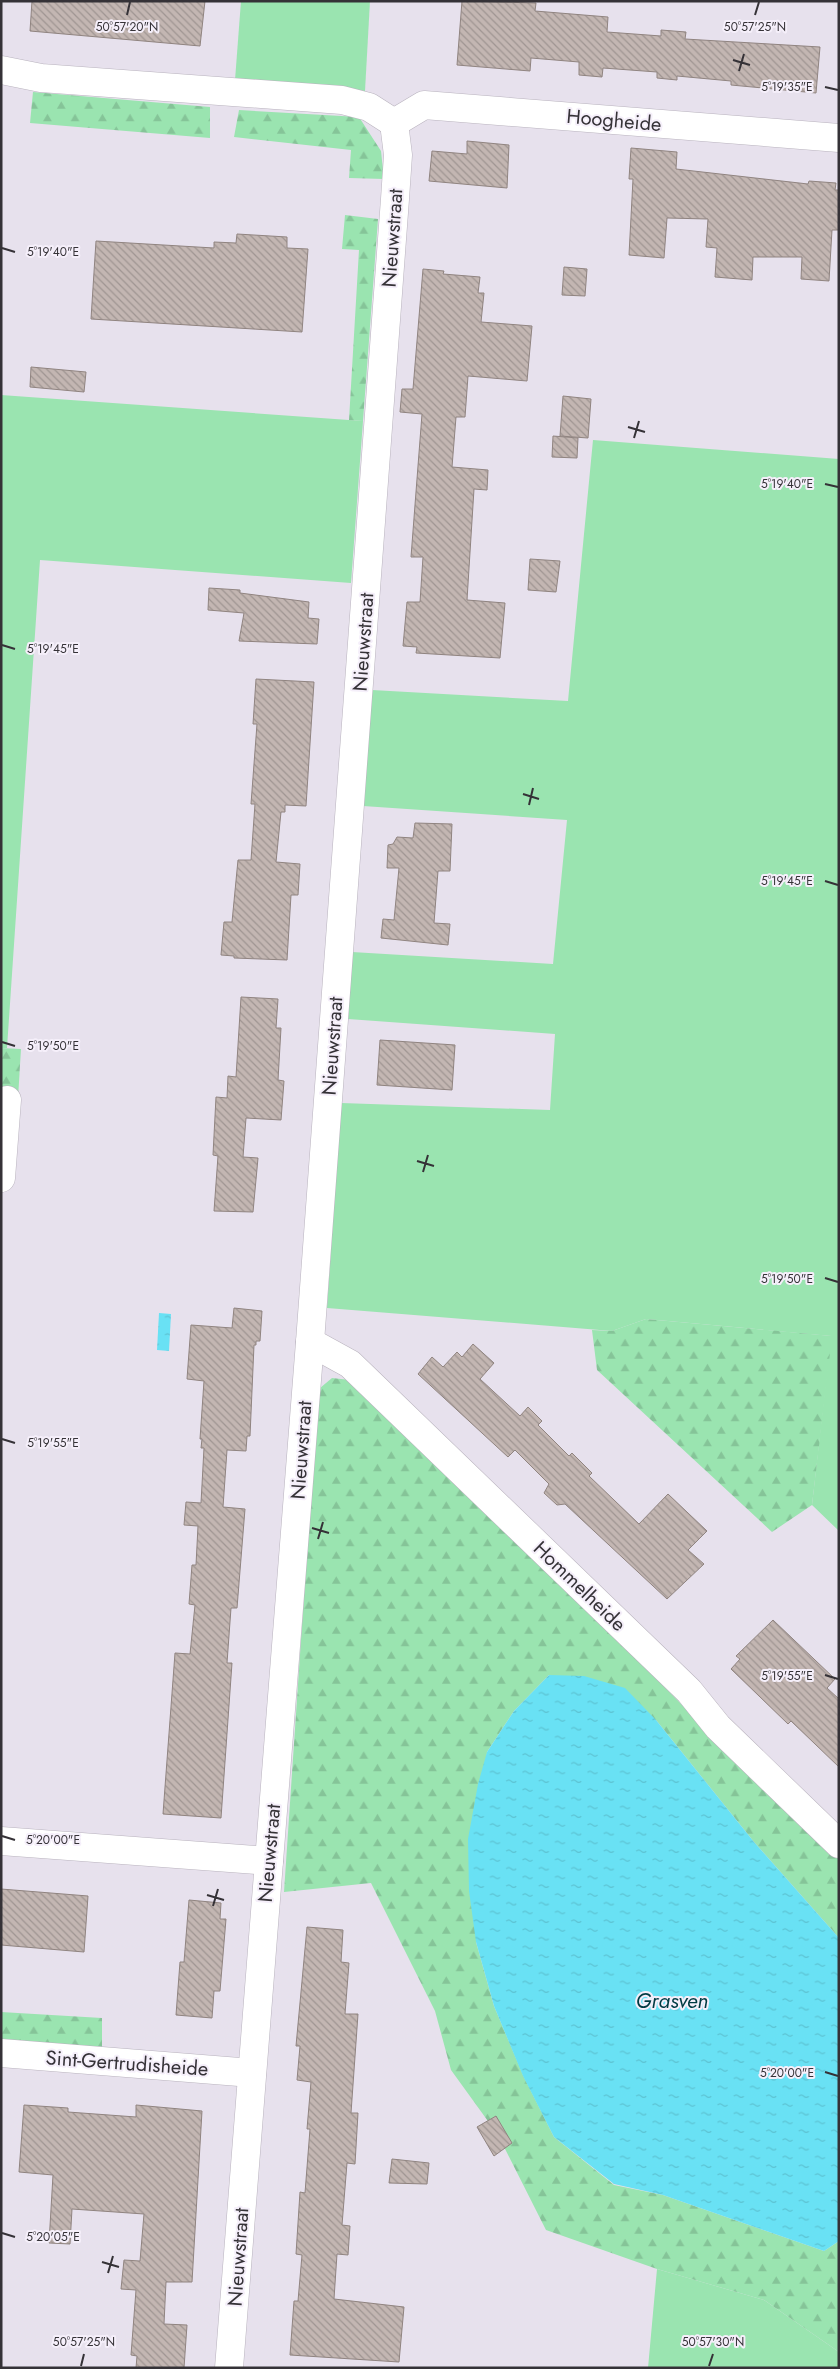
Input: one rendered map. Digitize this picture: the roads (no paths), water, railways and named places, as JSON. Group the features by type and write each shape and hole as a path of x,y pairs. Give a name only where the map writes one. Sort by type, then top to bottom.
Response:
{"street":[{"path":"1,70 41,78 342,100 369,107 394,122"},
{"name":"Hoogheide","path":"394,122 424,105 839,138"},
{"name":"Nieuwstraat","path":"230,2368 310,1342 395,199 398,154 394,122"},
{"path":"1,1178 7,1100"},
{"name":"Hommelheide","path":"310,1342 350,1364 689,1691 718,1727 839,1844"},
{"path":"1,1841 269,1861"},
{"name":"Sint-Gertrudisheide","path":"1,2053 252,2073"}],"water":[{"path":"159,1313 171,1314 169,1351 157,1350"},
{"name":"Grasven","path":"549,1675 584,1676 625,1688 656,1720 754,1842 839,1938 839,2241 824,2251 663,2195 614,2184 554,2137 523,2076 494,2006 476,1942 469,1891 468,1839 478,1784 487,1752 514,1711"}]}
